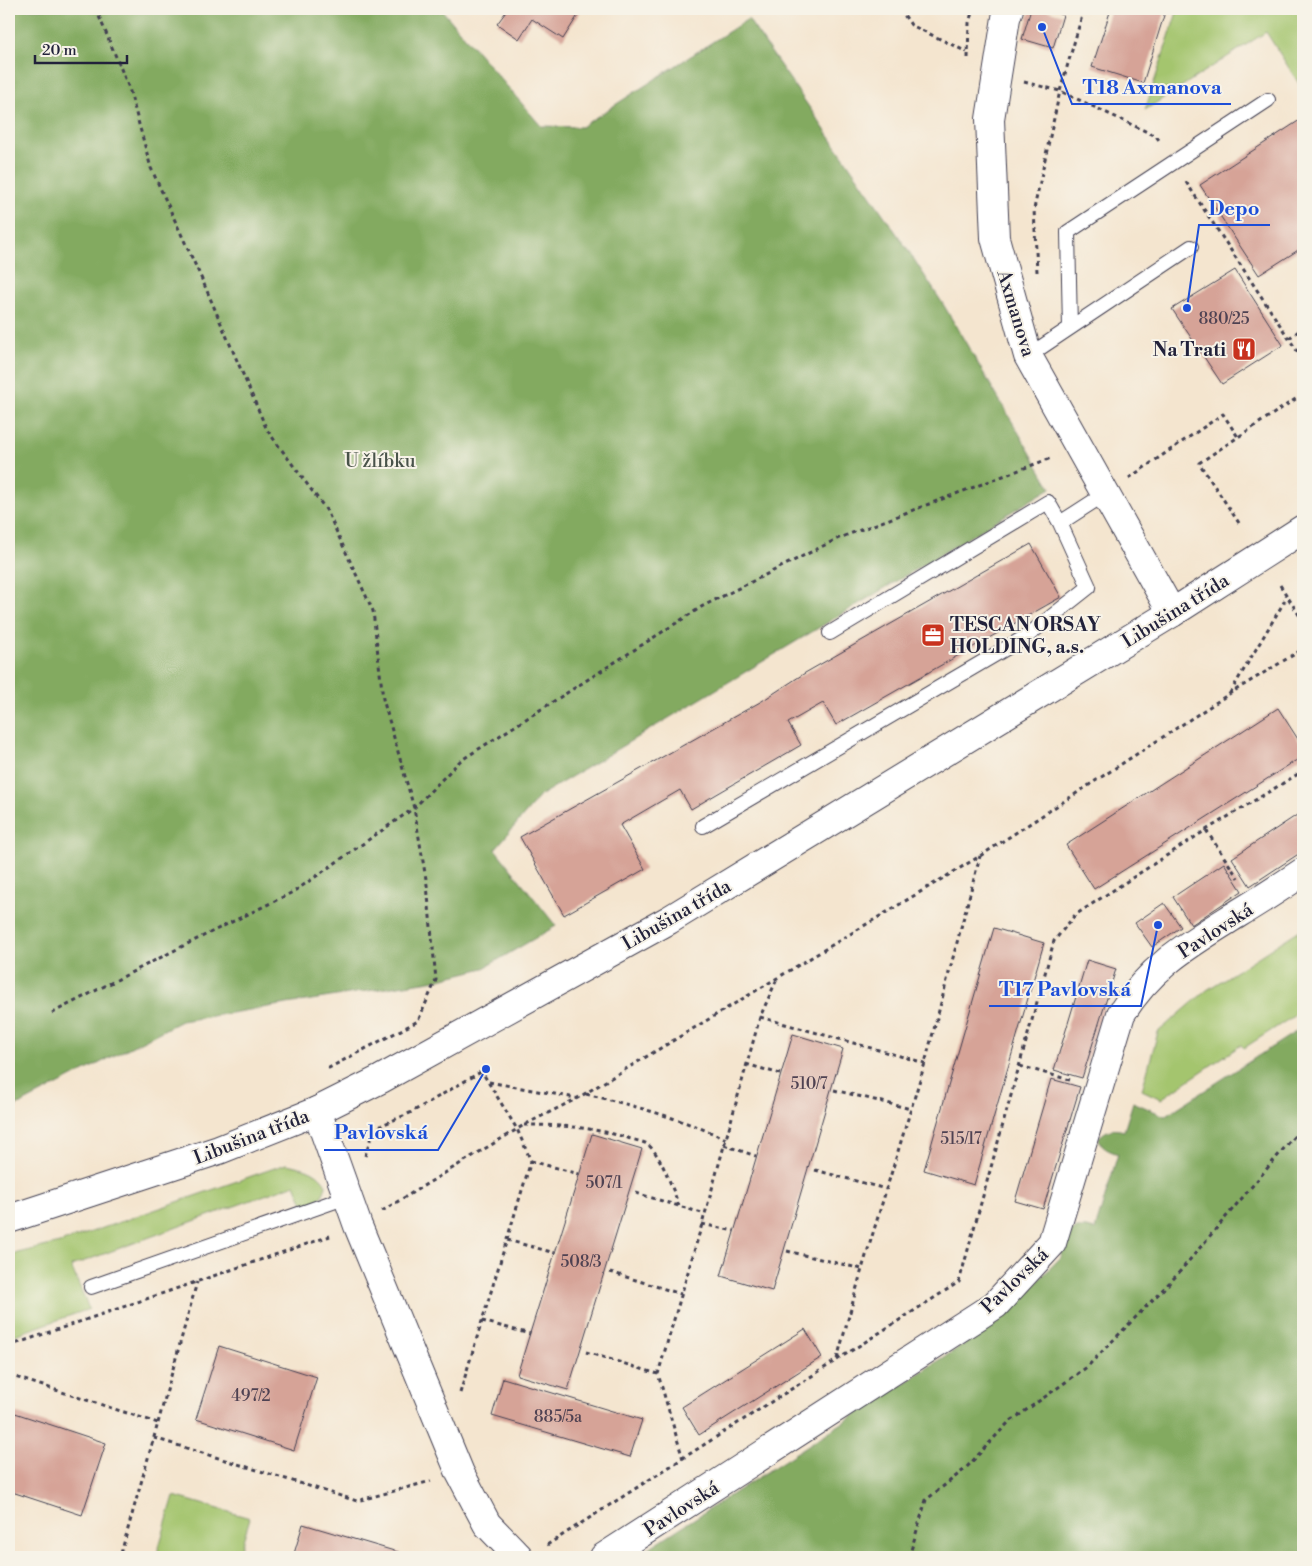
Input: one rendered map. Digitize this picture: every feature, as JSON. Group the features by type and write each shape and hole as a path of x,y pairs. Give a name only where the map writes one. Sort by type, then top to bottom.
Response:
{"street":[{"name":"Axmanova","path":"1009,9 990,119 995,238 1028,356 1172,613"},
{"name":"Libušina třída","path":"9,1219 219,1150 316,1111 390,1074 669,920 1172,613 1303,529"},
{"name":"Pavlovská","path":"604,1557 995,1305 1052,1243 1121,1014 1133,994 1182,948 1303,872"},
{"path":"316,1111 358,1226 460,1474 487,1524 530,1553"}],"lane":[{"path":"1070,328 1068,232 1268,100"},
{"path":"1028,356 1191,247"},
{"path":"1060,523 1105,494"},
{"path":"703,826 1027,636 1089,587 1060,523 1048,502 830,633"},
{"path":"91,1287 347,1197"}],"path":[{"path":"96,9 129,88 151,168 204,284 267,430 327,511 374,611 382,699 414,808 427,885 436,980 418,1021 325,1070"},
{"path":"900,9 911,25 967,52"},
{"path":"1038,277 1034,209 1060,91 1084,9"},
{"path":"1021,81 1060,91 1156,136"},
{"path":"1173,163 1303,360"},
{"path":"1289,338 1303,328"},
{"path":"1238,523 1199,463 1303,394"},
{"path":"1105,494 1223,414 1238,437"},
{"path":"52,1013 186,944 295,891 414,808 460,761 703,606 838,538 1058,455"},
{"path":"1280,585 1303,621"},
{"path":"1229,694 1288,597"},
{"path":"9,1346 358,1226 516,1129 585,1094 980,856 1229,694 1303,649"},
{"path":"530,1553 683,1459 959,1282 1054,941 1075,915 1206,830 1303,771"},
{"path":"1206,830 1242,884"},
{"path":"837,1360 862,1269 925,1063 980,856"},
{"path":"683,1459 658,1374 760,1017 777,979"},
{"path":"760,1017 925,1063"},
{"path":"746,1064 780,1074"},
{"path":"1020,1066 1052,1075"},
{"path":"410,1113 486,1069"},
{"path":"460,1394 531,1161 516,1129 482,1072"},
{"path":"488,1082 577,1098"},
{"path":"834,1090 911,1109"},
{"path":"585,1094 694,1124 726,1139"},
{"path":"524,1125 570,1126 596,1129 647,1144 669,1179 678,1206"},
{"path":"909,1557 926,1500 965,1469 1008,1423 1087,1367 1176,1276 1302,1130 1303,1126"},
{"path":"724,1145 756,1156"},
{"path":"531,1161 579,1174"},
{"path":"815,1170 886,1189"},
{"path":"636,1193 705,1214"},
{"path":"702,1224 734,1231"},
{"path":"507,1240 555,1253"},
{"path":"787,1251 862,1269"},
{"path":"610,1272 681,1294"},
{"path":"120,1557 197,1282"},
{"path":"482,1321 530,1334"},
{"path":"586,1352 658,1374"},
{"path":"9,1375 158,1423"},
{"path":"154,1438 357,1501 460,1474"}],"green space":[{"name":"U žlíbku","path":"9,9 441,9 541,126 581,127 748,19 906,247 943,304 1051,488 541,795 495,849 556,926 484,968 436,980 181,1021 9,1110"},
{"path":"1178,9 1303,9 1303,90 1266,32 1145,110"},
{"path":"1303,928 1303,1010 1244,1048 1241,1045 1161,1099 1142,1090 1158,1032 1207,990"},
{"path":"1303,1027 1303,1557 635,1557 997,1323 1061,1257 1065,1242 1070,1233 1077,1228 1095,1230 1118,1154 1103,1146 1099,1141 1099,1137 1111,1130 1124,1131 1133,1102 1165,1116"},
{"path":"286,1164 309,1170 323,1180 326,1185 319,1199 305,1208 295,1184 71,1266 89,1309 9,1337 9,1255 60,1243"},
{"path":"174,1496 250,1518 238,1557 156,1557"}],"building":[{"path":"508,9 582,9 563,39 532,19 519,39 497,24"},
{"path":"1031,9 1043,9 1063,15 1053,48 1022,39"},
{"path":"1111,9 1166,9 1143,83 1092,67"},
{"path":"1303,118 1303,247 1259,275 1200,185"},
{"path":"1235,270 1283,345 1222,384 1172,309"},
{"path":"1031,544 1061,597 836,725 823,703 788,723 801,745 691,809 680,790 620,825 645,869 564,915 520,837 762,701 805,673"},
{"path":"1278,708 1303,747 1303,756 1094,889 1066,845"},
{"path":"1303,811 1303,851 1250,886 1232,858"},
{"path":"1224,863 1242,891 1191,925 1173,897"},
{"path":"1164,903 1181,927 1152,947 1135,923"},
{"path":"994,928 1044,943 974,1185 924,1170"},
{"path":"1087,960 1116,969 1082,1078 1054,1070"},
{"path":"793,1034 843,1049 772,1291 721,1276"},
{"path":"1051,1079 1080,1087 1043,1209 1015,1201"},
{"path":"592,1134 642,1149 568,1390 517,1375"},
{"path":"805,1329 822,1357 699,1435 682,1407"},
{"path":"219,1346 317,1377 294,1450 196,1419"},
{"path":"503,1378 642,1420 630,1457 492,1416"},
{"path":"9,1411 106,1443 82,1515 9,1491"},
{"path":"303,1524 401,1553 399,1557 293,1557"}],"place":[{"name":"T18 Axmanova","path":"1042,27"},
{"name":"Depo","path":"1187,308"},
{"name":"Na Trati","path":"1244,349"},
{"name":"TESCAN ORSAY HOLDING, a.s.","path":"933,635"},
{"name":"T17 Pavlovská","path":"1158,925"},
{"name":"Pavlovská","path":"486,1069"}]}
